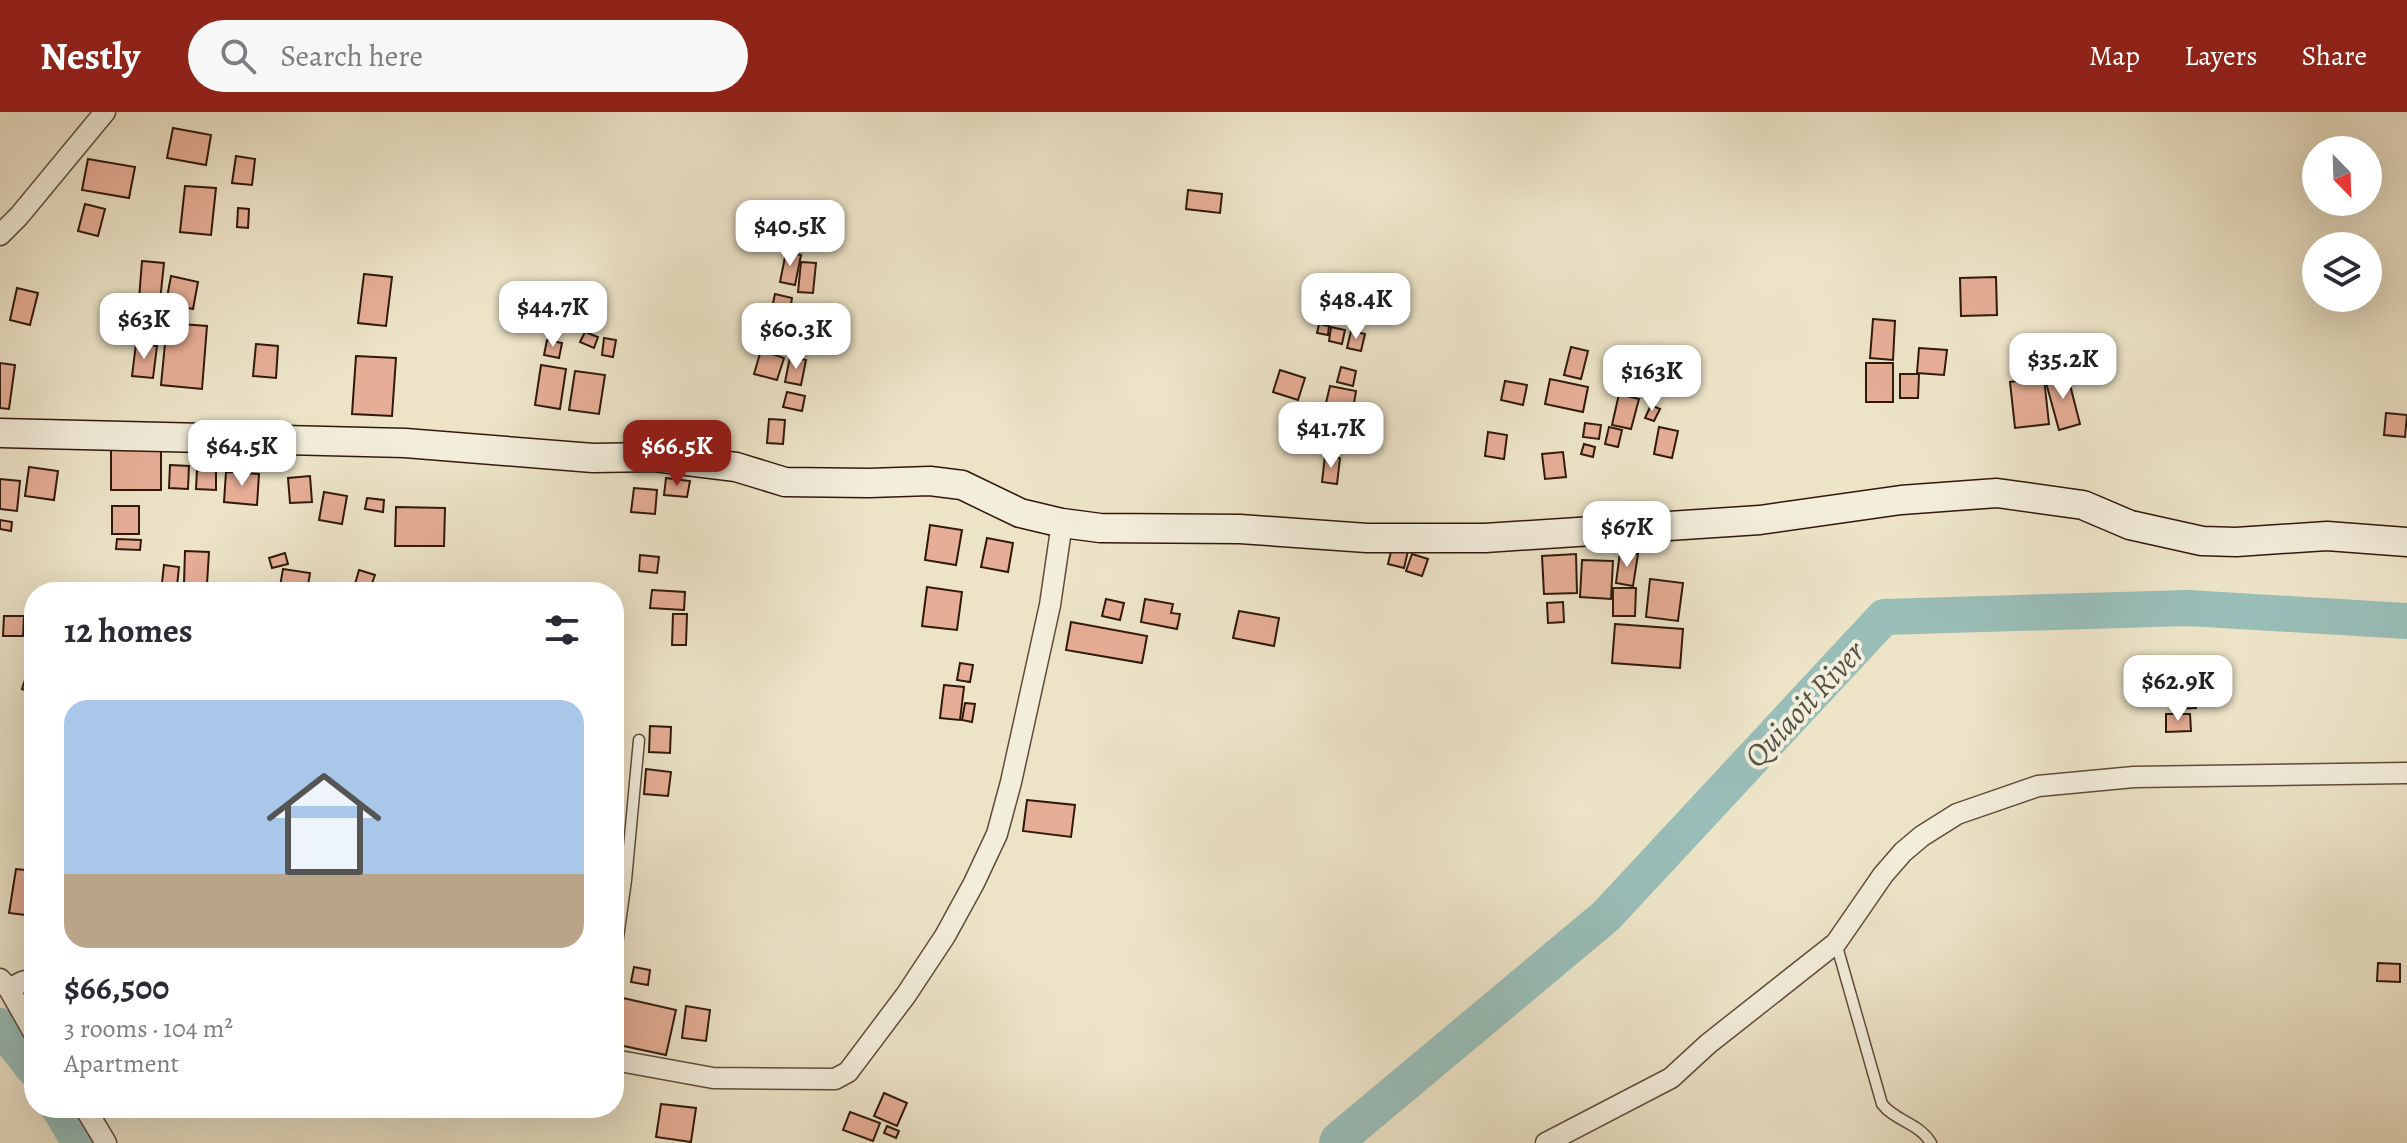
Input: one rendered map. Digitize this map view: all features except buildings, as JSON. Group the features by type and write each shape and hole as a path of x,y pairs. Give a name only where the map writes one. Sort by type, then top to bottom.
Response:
{"street":[{"path":"0,235 105,112"},
{"path":"0,433 405,443 593,458 655,457 736,467 785,482 930,481 962,485 1020,513 1100,528 1240,529 1367,538 1485,538 1760,520 1901,500 1997,493 2083,505 2130,525 2202,541 2327,536 2407,542"},
{"path":"624,1062 713,1078 835,1079 848,1072 906,995 945,936 997,834 1042,645 1062,523"},
{"path":"1546,1143 1671,1078 1708,1044 1836,943 1883,875 1903,852 1957,814 2038,786 2134,777 2407,773"},
{"path":"24,982 4,984 24,1017"},
{"path":"91,1118 106,1143"}],"lane":[{"path":"624,894 639,740"},
{"path":"1836,943 1882,1104 1889,1113 1909,1122 1927,1136 1931,1143"}],"waterway":[{"name":"Quiaoit River","path":"1337,1143 1606,916 1884,617 2188,608 2407,621"},
{"name":"Quiaoit River","path":"0,1026 24,1056"},
{"name":"Quiaoit River","path":"65,1118 80,1143"}]}
